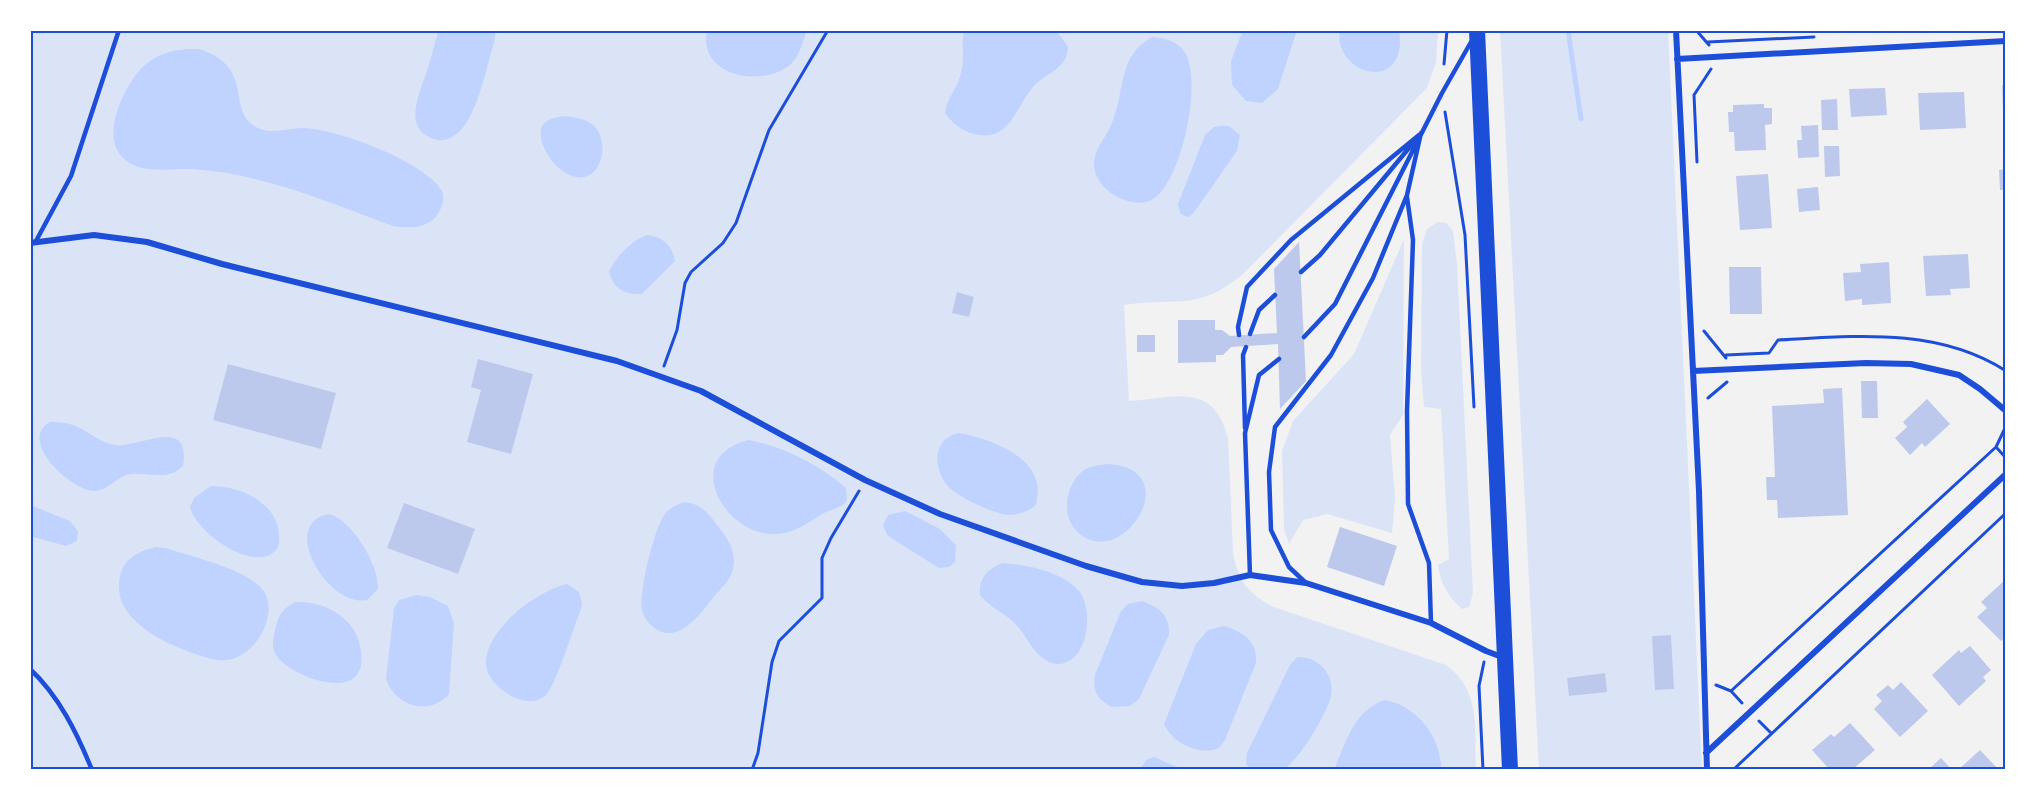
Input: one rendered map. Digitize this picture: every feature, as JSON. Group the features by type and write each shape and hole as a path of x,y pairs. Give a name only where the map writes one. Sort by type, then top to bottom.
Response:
{"highway":[{"path":"1477,31 1510,770"}],"street":[{"path":"1676,30 1693,371 1707,770"},
{"path":"1677,59 2006,41"},
{"path":"33,242 94,235 147,242 222,264 617,360 702,391 865,480 962,522 1086,566 1142,582 1182,586 1214,583 1250,575 1306,583 1431,622 1486,651 1504,657"},
{"path":"1693,371 1866,363 1930,366 1947,370 1970,381 2006,411"},
{"path":"1706,753 2006,474"}],"lane":[{"path":"33,242 71,176 119,30"},
{"path":"1304,337 1335,304 1442,93 1477,31"},
{"path":"1306,583 1289,567 1271,530 1269,472 1275,427 1331,356 1373,278 1407,195 1422,133"},
{"path":"1301,272 1320,255 1422,133"},
{"path":"1239,335 1238,327 1247,286 1291,240 1422,133"},
{"path":"1407,195 1413,240 1407,411 1408,504 1429,563 1431,622"},
{"path":"1250,334 1259,310 1275,295"},
{"path":"1244,347 1250,575"},
{"path":"1245,433 1259,375 1279,359"},
{"path":"30,669 57,701 78,735 92,770"}],"path":[{"path":"661,376 677,330 685,283 691,272 723,243 736,223 769,130 828,30"},
{"path":"1447,30 1442,93 1466,236 1474,409"},
{"path":"1696,30 1708,42 1711,69 1694,95 1697,166"},
{"path":"1704,320 1704,331 1726,355 1728,384 1708,397 1708,409"},
{"path":"1726,355 1769,353 1778,340 1899,338 1933,342 1967,351 2006,371"},
{"path":"1705,684 1722,685 1731,691 1996,447 2006,426"},
{"path":"1996,447 2006,458"},
{"path":"752,770 758,753 772,662 778,642 822,597 822,558 865,480"},
{"path":"1733,770 2006,513"},
{"path":"1483,770 1479,686 1486,651"}],"shaded area":[{"path":"30,30 1438,30 1436,63 1427,88 1242,275 1226,287 1198,299 1124,305 1129,401 1177,396 1190,397 1202,400 1213,408 1221,420 1228,438 1233,552 1237,570 1245,584 1256,596 1271,606 1446,665 1458,675 1471,699 1475,726 1476,770 30,770"},
{"path":"1500,30 1668,30 1702,770 1539,770"},
{"path":"1438,222 1446,223 1453,231 1457,264 1473,593 1469,607 1462,609 1449,594 1439,571 1438,565 1449,559 1441,409 1424,407 1421,370 1422,244 1427,229"},
{"path":"1404,239 1403,415 1390,435 1395,498 1392,533 1327,514 1303,520 1289,544 1284,529 1282,451 1293,421 1354,354"}],"water":[{"path":"439,30 495,30 495,39 470,117 464,126 449,139 437,140 426,135 419,128 416,110 417,100"},
{"path":"707,30 807,30 799,52 791,64 779,72 764,76 749,76 734,74 722,68 712,58 707,46"},
{"path":"964,30 1056,30 1068,47 1067,55 1060,66 1033,87 1010,122 996,133 986,135 970,133 958,126 945,113 961,73"},
{"path":"1243,30 1297,30 1278,89 1262,103 1246,101 1232,85 1231,61"},
{"path":"1340,30 1399,30 1398,54 1392,65 1383,71 1373,72 1362,69 1352,63 1345,54 1340,43"},
{"path":"1152,37 1170,41 1184,51 1190,65 1192,84 1187,130 1172,173 1163,189 1153,199 1138,203 1117,197 1108,190 1097,177 1094,160 1113,120 1128,63 1141,45"},
{"path":"199,49 217,57 228,67 235,78 243,112 248,121 258,128 269,131 303,128 318,130 356,140 397,157 430,177 440,188 443,198 439,213 429,223 416,227 393,226 269,182 191,169 142,168 128,162 119,153 113,131 119,105 131,81 144,66 158,56 173,51"},
{"path":"562,116 586,121 598,130 601,136 601,157 596,170 591,174 582,177 564,172 556,166 544,148 541,139 542,127 549,120"},
{"path":"1229,126 1240,135 1237,151 1195,211 1189,217 1184,216 1178,204 1205,135 1214,127"},
{"path":"647,235 657,237 666,243 675,261 642,294 625,292 613,282 609,271 625,250"},
{"path":"50,422 71,424 114,445 171,437 179,441 183,450 183,466 165,475 126,475 99,490 84,488 61,473 43,451 40,440 41,430"},
{"path":"960,433 1003,447 1028,465 1035,477 1038,490 1035,506 1019,514 1002,514 975,504 951,489 939,469 938,453 945,440"},
{"path":"749,440 788,452 813,465 846,488 847,500 843,505 795,530 783,533 757,531 740,523 726,510 717,494 713,478 717,462 728,449"},
{"path":"1107,464 1132,470 1144,483 1145,500 1138,517 1126,532 1109,540 1091,540 1074,528 1070,521 1068,498 1078,475 1084,470"},
{"path":"211,486 245,493 255,498 272,513 277,523 279,540 274,552 264,557 252,557 239,553 225,546 202,527 190,507 194,498"},
{"path":"685,502 703,509 710,516 728,542 734,561 727,582 700,614 677,632 669,633 660,631 645,618 641,602 642,591 659,524 670,509"},
{"path":"30,505 70,521 78,531 77,541 66,546 30,536"},
{"path":"905,511 940,529 956,545 955,562 949,567 939,568 888,536 883,526 888,515"},
{"path":"328,514 346,524 369,556 378,589 367,600 352,599 338,591 314,564 308,548 308,533 314,521"},
{"path":"156,547 166,548 231,569 262,589 267,599 269,612 266,625 250,648 239,656 226,660 212,659 164,641 135,620 125,607 119,593 120,576 125,564 133,556"},
{"path":"1002,563 1044,570 1063,578 1079,591 1084,599 1086,610 1086,634 1076,655 1068,661 1055,664 1042,658 1015,623 980,595 982,579 992,568"},
{"path":"567,584 579,592 582,603 565,655 550,689 538,700 529,701 510,695 494,682 488,673 486,665 493,639 514,614 527,603"},
{"path":"416,595 430,597 448,606 454,623 449,694 441,701 423,706 405,702 390,688 386,679 394,608 399,600"},
{"path":"1142,601 1163,613 1168,622 1169,635 1139,699 1130,706 1112,707 1097,695 1094,686 1095,675 1121,611 1128,604"},
{"path":"295,602 307,602 328,608 347,621 353,629 358,639 362,660 358,673 351,680 341,683 315,680 290,668 275,653 273,640 280,615"},
{"path":"1224,626 1248,638 1255,649 1256,663 1225,740 1219,748 1196,749 1180,742 1164,724 1196,644 1208,630"},
{"path":"1297,657 1312,660 1324,668 1332,688 1329,703 1312,736 1289,765 1276,770 1251,770 1246,764 1247,753 1290,665"},
{"path":"1384,700 1407,709 1425,725 1437,746 1441,770 1334,770 1358,720 1373,705"},
{"path":"1154,757 1184,770 1140,770 1146,760"}],"building":[{"path":"2002,85 2006,85 2006,142 2004,142"},
{"path":"1885,88 1887,115 1851,117 1849,89"},
{"path":"1964,92 1966,128 1920,130 1918,93"},
{"path":"1837,99 1838,130 1822,130 1821,100"},
{"path":"1764,104 1764,108 1772,108 1772,124 1765,125 1766,150 1735,151 1734,132 1729,132 1728,112 1733,112 1733,105"},
{"path":"1818,125 1819,157 1798,158 1797,140 1802,140 1801,126"},
{"path":"1824,146 1839,146 1840,176 1825,177"},
{"path":"2006,169 2006,190 2000,190 1999,170"},
{"path":"1768,174 1772,228 1740,230 1736,176"},
{"path":"1818,187 1820,210 1799,212 1797,189"},
{"path":"1299,242 1306,381 1280,409 1278,344 1231,347 1223,355 1216,355 1216,362 1178,363 1178,320 1215,320 1215,330 1222,330 1230,336 1277,333 1274,269"},
{"path":"1968,254 1970,288 1950,289 1951,295 1926,296 1923,256"},
{"path":"1889,262 1891,303 1862,305 1862,299 1845,301 1843,273 1861,272 1860,264"},
{"path":"1729,267 1761,267 1762,314 1730,314"},
{"path":"957,292 974,297 969,317 952,313"},
{"path":"1137,335 1155,335 1155,352 1137,352"},
{"path":"478,359 533,374 511,454 467,442 481,390 471,387"},
{"path":"228,364 336,393 321,449 213,420"},
{"path":"1861,381 1877,381 1878,418 1862,418"},
{"path":"1842,388 1848,515 1778,518 1777,500 1767,500 1766,477 1775,477 1772,406 1824,403 1823,389"},
{"path":"1927,399 1950,424 1925,447 1922,443 1910,455 1895,438 1907,427 1903,422"},
{"path":"404,503 475,529 458,574 387,548"},
{"path":"1340,527 1397,546 1384,586 1327,567"},
{"path":"2005,580 2006,636 2001,641 1977,617 1987,608 1981,602"},
{"path":"1671,635 1674,689 1655,690 1652,636"},
{"path":"1970,646 1991,670 1983,677 1986,681 1959,706 1932,675 1959,650 1961,653"},
{"path":"1605,673 1607,692 1569,696 1567,678"},
{"path":"1901,682 1928,711 1900,737 1874,709 1882,701 1876,695 1888,685 1893,690"},
{"path":"1850,723 1875,750 1852,770 1830,770 1812,750 1831,734 1834,737"},
{"path":"1980,750 1999,770 1958,770"},
{"path":"1941,758 1952,770 1928,770"}],"waterway":[{"path":"1568,30 1581,119"}]}
